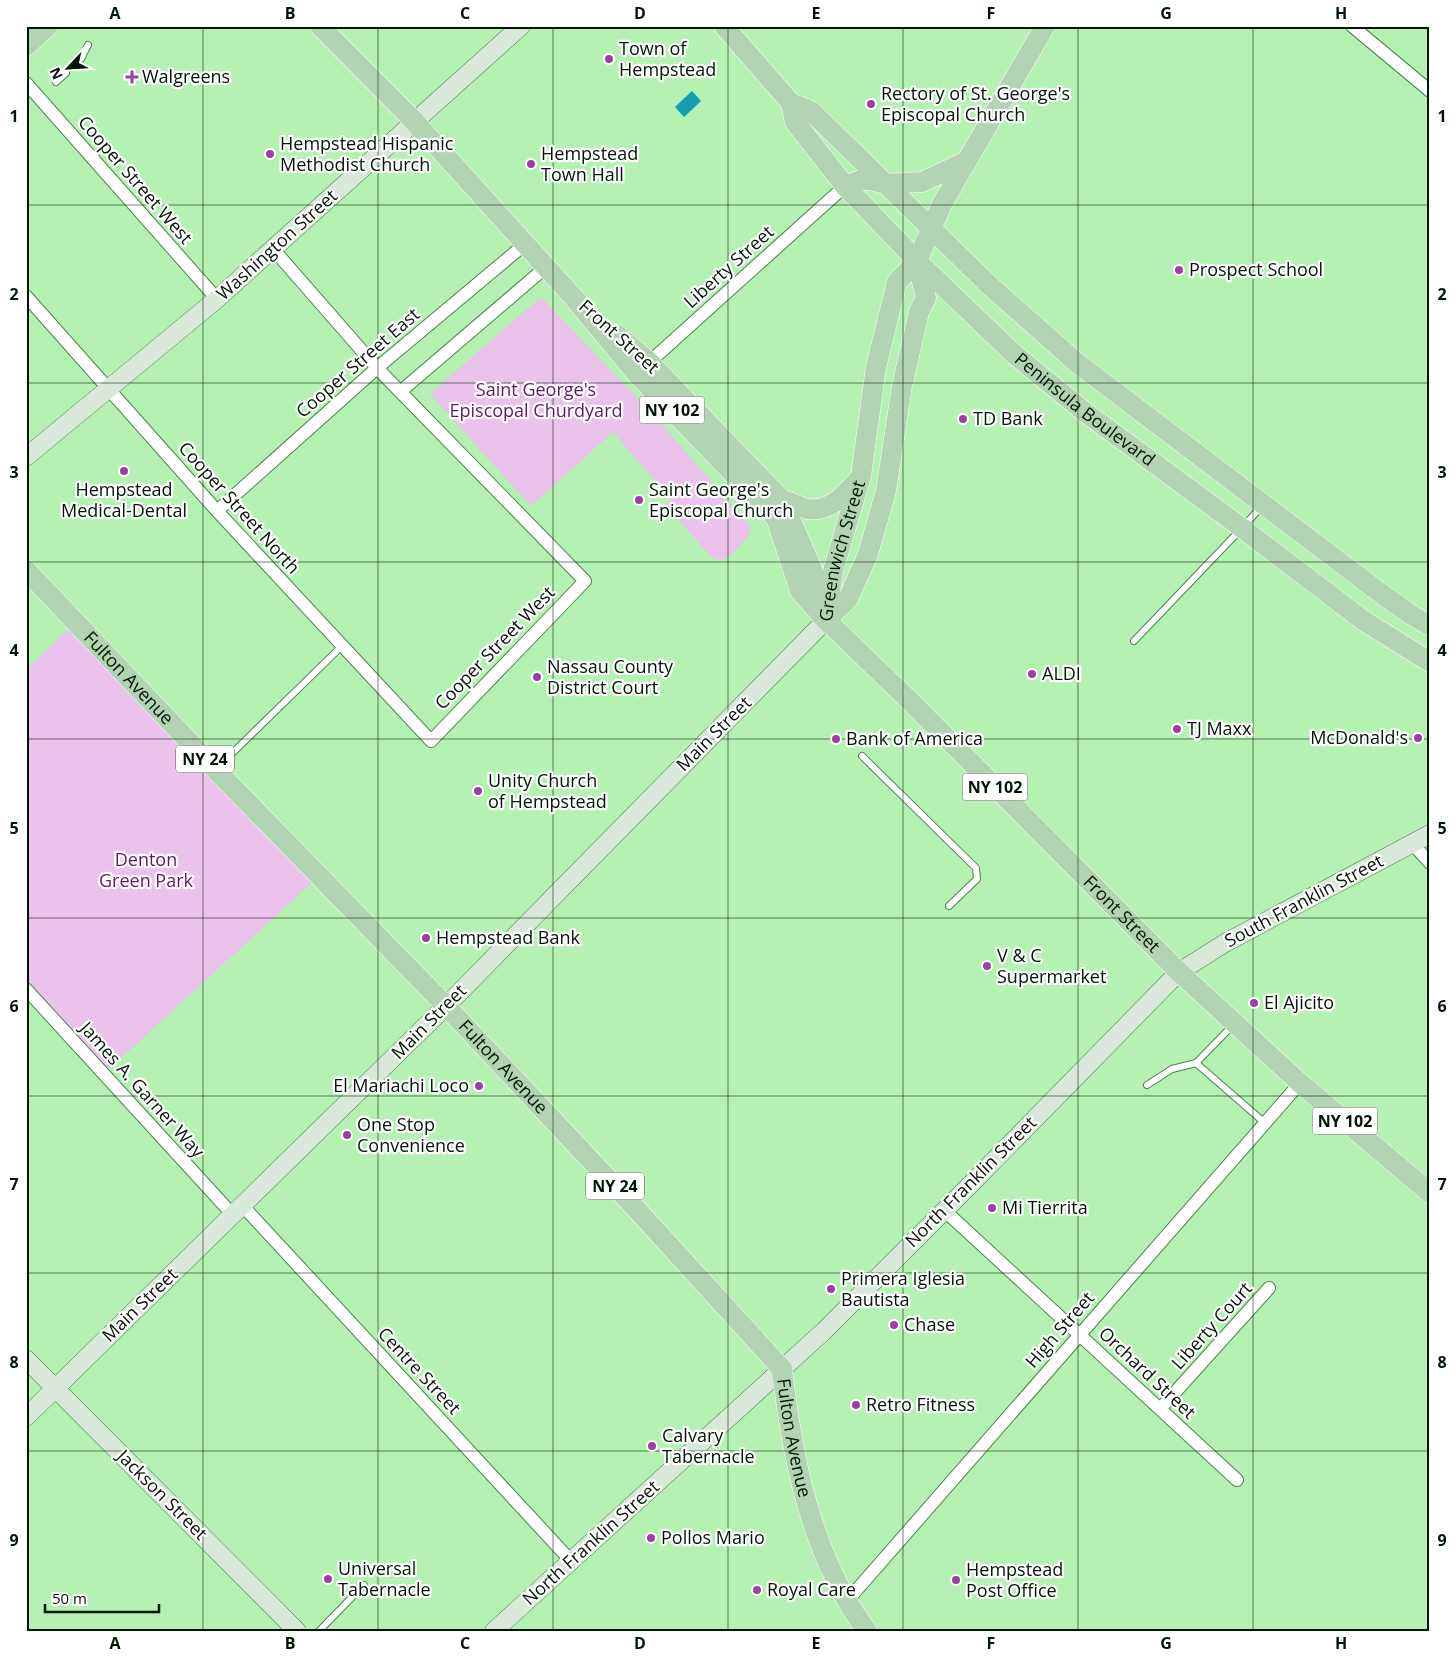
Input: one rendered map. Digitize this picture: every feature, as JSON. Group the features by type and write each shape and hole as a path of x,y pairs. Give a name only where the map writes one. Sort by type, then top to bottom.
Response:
{"main road":[{"path":"26,46 48,26"},
{"name":"Front Street","path":"320,26 414,121 574,298 643,368 782,500 812,569 826,620"},
{"name":"Washington Street","path":"26,457 274,250 414,121 521,26"},
{"name":"Peninsula Boulevard","path":"724,26 790,103 795,122 845,186 917,261 1015,355 1072,402 1364,621 1430,662"},
{"name":"Greenwich Street","path":"826,620 833,571 861,476 876,367 897,282 917,261 942,204 1045,26"},
{"name":"Peninsula Boulevard","path":"790,103 811,110 989,285 1077,363 1383,595 1430,626"},
{"path":"845,186 861,180 886,184 922,182 967,161"},
{"name":"Greenwich Street","path":"826,620 848,599 868,554 886,491 902,386 919,312 926,298 917,261"},
{"name":"Front Street","path":"643,368 776,518 800,591 826,620 912,703 1179,972 1300,1083 1430,1193"},
{"path":"782,500 809,509 822,508 842,498 861,476"},
{"name":"Fulton Avenue","path":"26,570 215,770 446,1006 640,1213 782,1369 787,1408 808,1510 824,1554 852,1611 867,1631"},
{"name":"Main Street","path":"26,1417 446,1006 826,620"},
{"name":"South Franklin Street","path":"1179,972 1225,943 1430,834"},
{"name":"North Franklin Street","path":"494,1631 824,1331 1179,972"},
{"name":"Jackson Street","path":"26,1359 297,1631"}],"street":[{"path":"1352,26 1430,91"},
{"name":"Cooper Street West","path":"26,83 217,299"},
{"name":"Liberty Street","path":"643,368 845,186"},
{"name":"Cooper Street East","path":"217,511 377,368 525,244"},
{"path":"274,250 400,392 546,267"},
{"name":"Cooper Street North","path":"26,296 217,511 431,741"},
{"name":"Cooper Street West","path":"400,392 585,581 431,741"},
{"path":"1412,843 1430,863"},
{"name":"James A. Garner Way","path":"26,989 237,1210"},
{"name":"High Street","path":"847,1601 1300,1083"},
{"name":"Centre Street","path":"237,1210 571,1561"},
{"name":"Orchard Street","path":"944,1210 1237,1480"},
{"name":"Liberty Court","path":"1160,1409 1269,1288"}],"lane":[{"path":"81,59 88,45"},
{"path":"56,82 66,73"},
{"path":"1134,641 1264,504"},
{"path":"215,770 342,646"},
{"path":"862,756 976,868 977,878 949,906"},
{"path":"1147,1085 1172,1069 1196,1063 1235,1023"},
{"path":"1196,1063 1265,1123"},
{"path":"319,1631 364,1585"}],"green space":[{"name":"Saint George's Episcopal Churdyard","path":"541,297 658,420 751,527 747,538 727,558 720,560 712,557 664,505 671,499 613,432 531,506 430,394"},
{"name":"Denton Green Park","path":"76,622 319,876 105,1073 26,989 26,670"}],"water":[{"path":"692,91 701,101 684,117 675,107"}],"place":[{"name":"Town of Hempstead","path":"609,59"},
{"name":"Walgreens","path":"132,77"},
{"name":"Rectory of St. George's Episcopal Church","path":"871,104"},
{"name":"Hempstead Hispanic Methodist Church","path":"270,154"},
{"name":"Hempstead Town Hall","path":"531,164"},
{"name":"Prospect School","path":"1179,270"},
{"name":"TD Bank","path":"963,419"},
{"name":"Hempstead Medical-Dental","path":"124,471"},
{"name":"Saint George's Episcopal Church","path":"639,500"},
{"name":"ALDI","path":"1032,674"},
{"name":"Nassau County District Court","path":"537,677"},
{"name":"TJ Maxx","path":"1177,729"},
{"name":"McDonald's","path":"1418,738"},
{"name":"Bank of America","path":"836,739"},
{"name":"Unity Church of Hempstead","path":"478,791"},
{"name":"Hempstead Bank","path":"426,938"},
{"name":"V & C Supermarket","path":"987,966"},
{"name":"El Ajicito","path":"1254,1003"},
{"name":"El Mariachi Loco","path":"479,1086"},
{"name":"One Stop Convenience","path":"347,1135"},
{"name":"Mi Tierrita","path":"992,1208"},
{"name":"Primera Iglesia Bautista","path":"831,1289"},
{"name":"Chase","path":"894,1325"},
{"name":"Retro Fitness","path":"856,1405"},
{"name":"Calvary Tabernacle","path":"652,1446"},
{"name":"Pollos Mario","path":"651,1538"},
{"name":"Universal Tabernacle","path":"328,1579"},
{"name":"Hempstead Post Office","path":"956,1580"},
{"name":"Royal Care","path":"757,1590"}]}
